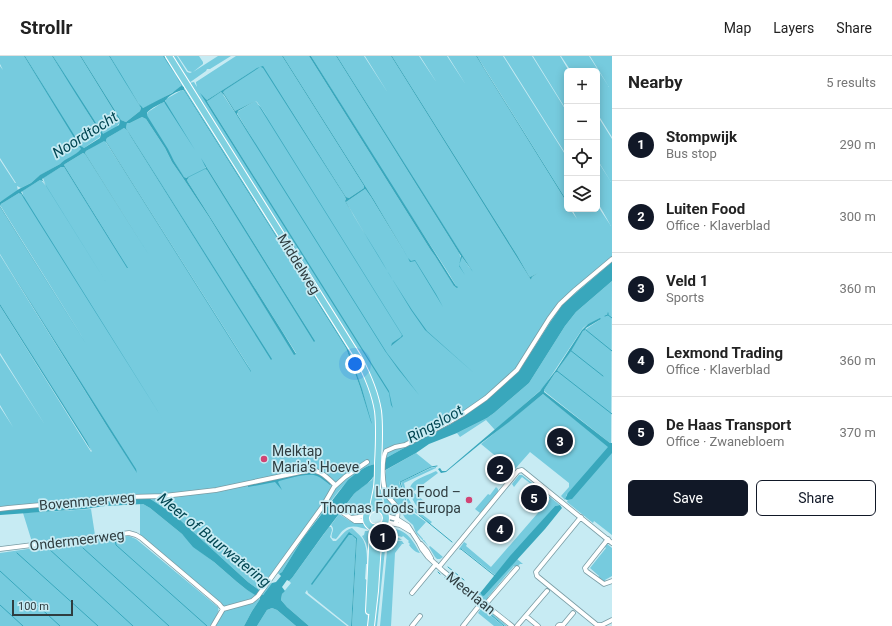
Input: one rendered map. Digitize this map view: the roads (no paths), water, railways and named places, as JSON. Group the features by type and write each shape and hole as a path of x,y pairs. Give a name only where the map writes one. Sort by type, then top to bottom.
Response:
{"main road":[{"name":"Middelweg","path":"169,56 365,370 378,410 381,460 380,474 373,508"},
{"name":"Middelweg","path":"377,488 381,509"},
{"path":"373,508 381,509 385,519 382,526 376,527 370,525 367,519 368,513 373,508"},
{"path":"371,625 375,584 376,527"}],"street":[{"path":"381,460 387,450 405,445 456,418 480,402 504,382 517,370 560,304 612,259"},
{"path":"213,626 223,609 252,601 259,595 327,502 336,485 367,462"},
{"name":"Bovenmeerweg","path":"0,510 72,501 164,496 216,490 310,470 322,473 336,485"},
{"path":"412,593 438,566 518,471 522,470 612,543"},
{"path":"380,474 387,495 397,507 398,514 396,521"},
{"path":"327,502 351,518 367,519"},
{"path":"580,517 536,572 537,576 598,625 602,625 612,620"},
{"name":"Meerlaan","path":"385,519 396,521 412,533 438,566 511,626"},
{"name":"Ondermeerweg","path":"0,549 100,536 133,534 141,538 223,609"},
{"path":"608,539 586,568 586,571 604,584 612,581"},
{"path":"463,626 517,568"},
{"path":"517,626 546,591"},
{"path":"558,626 563,625 573,613"},
{"path":"412,626 420,616"},
{"path":"526,616 538,626"}],"waterway":[{"path":"605,316 608,315 608,313"},
{"path":"608,315 612,318"},
{"path":"586,330 612,351"},
{"path":"570,350 603,376"},
{"path":"557,371 612,414"},
{"path":"437,466 431,467 400,482 407,505 452,542"},
{"path":"115,540 116,545 207,626"},
{"path":"48,548 133,626"},
{"path":"83,548 169,626"},
{"path":"461,549 495,576"},
{"path":"17,553 98,626"},
{"path":"448,567 464,580"},
{"path":"0,571 60,626"},
{"path":"445,578 455,586"},
{"path":"459,589 468,597"},
{"path":"0,605 23,626"},
{"path":"484,609 504,626"}],"place":[{"name":"Veld 1","path":"560,441"},
{"name":"Melktap Maria's Hoeve","path":"264,459"},
{"name":"Luiten Food","path":"500,469"},
{"name":"De Haas Transport","path":"534,498"},
{"name":"Luiten Food – Thomas Foods Europa","path":"469,500"},
{"name":"Lexmond Trading","path":"500,529"},
{"name":"Stompwijk","path":"383,537"}],"water label":[{"name":"Noordtocht","path":"85,135"},
{"name":"Ringsloot","path":"435,424"},
{"name":"Meer of Buurwatering","path":"214,540"}]}
